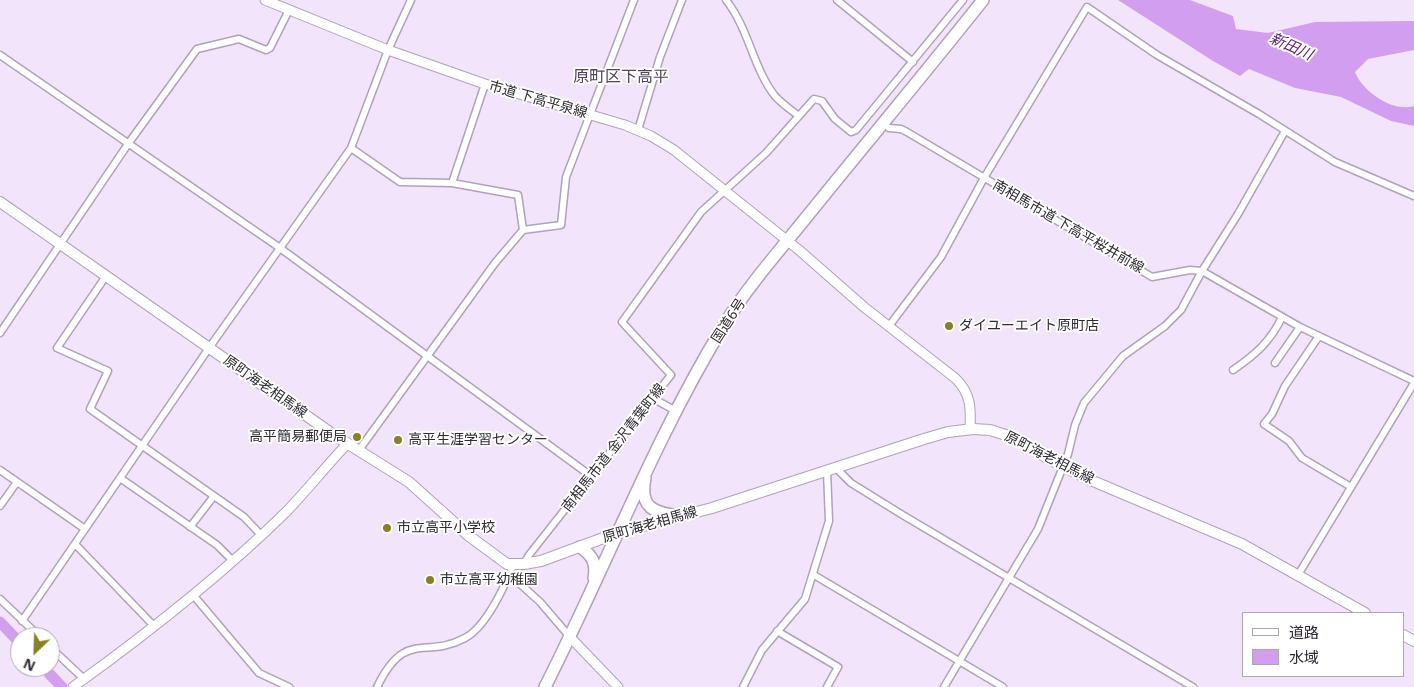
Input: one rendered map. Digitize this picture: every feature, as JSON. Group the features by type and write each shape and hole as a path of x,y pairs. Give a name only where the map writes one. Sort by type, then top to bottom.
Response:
{"highway":[{"name":"国道6号","path":"545,687 647,469 676,411 725,324 787,242 983,0"},
{"path":"647,469 643,492 647,503 656,512 680,516"},
{"path":"580,547 590,555 594,562 593,584"}],"main road":[{"name":"原町海老相馬線","path":"0,202 209,348 348,443 409,482 511,570 617,533 831,470 924,439 948,432 970,429 990,430 1009,436 1063,466 1235,541 1363,612"}],"street":[{"name":"市道 下高平泉線","path":"265,0 388,50 485,84 638,130 674,150 965,387 970,399 970,429"},
{"path":"22,621 209,348 351,148 388,50 411,0"},
{"path":"359,450 495,263 523,230 561,225 566,177 634,0"},
{"path":"638,130 660,57 682,0"},
{"path":"726,0 741,24 760,70 771,90 779,100 800,116"},
{"path":"837,0 913,62"},
{"name":"南相馬市道 金沢青葉町線","path":"524,564 529,555 654,399 671,375 622,322 701,212 723,190 766,153 811,102 818,98 835,119 851,132 873,117 913,62 963,0"},
{"path":"889,326 941,257 984,178 1087,7 1158,55 1335,162 1414,196"},
{"path":"1,329 61,245 128,144 197,48 239,39 266,50 270,48 289,10"},
{"path":"0,55 280,248 591,476"},
{"path":"452,183 485,84"},
{"name":"南相馬市道 下高平桜井前線","path":"889,128 901,128 1152,277 1190,270 1202,271"},
{"path":"944,687 1038,529 1063,466 1084,403 1123,356 1165,326 1178,314 1202,271 1238,214 1284,131"},
{"path":"351,148 400,182 452,183 518,195 523,230"},
{"path":"1202,271 1300,327 1414,382 1298,575"},
{"path":"106,276 57,348 108,371 90,410 244,516 261,535"},
{"path":"1233,370 1256,355 1270,339 1282,317"},
{"path":"1275,363 1300,327"},
{"path":"1319,336 1285,386 1272,414 1264,424 1289,441 1302,458 1352,487"},
{"path":"654,399 676,411"},
{"path":"60,659 79,682 194,596 288,510 348,443"},
{"path":"0,470 85,529"},
{"path":"743,687 762,650 805,599 829,522 831,470"},
{"path":"831,470 1193,687"},
{"path":"120,478 217,546 233,561"},
{"path":"0,506 17,482"},
{"path":"190,527 214,496"},
{"path":"75,544 154,626"},
{"path":"377,687 389,666 407,651 454,642 470,635 482,622 511,570 570,637 618,687"},
{"path":"814,575 1003,687"},
{"path":"194,596 260,673 289,687"},
{"path":"0,599 29,627"},
{"path":"777,631 838,667 826,687"}],"water":[{"name":"新田川","path":"1118,0 1190,0 1233,16 1236,29 1268,33 1315,22 1414,21 1414,50 1368,59 1355,72 1364,86 1379,99 1397,106 1414,106 1414,126 1391,121 1341,97 1295,88 1249,69 1240,76 1213,61"}],"waterway":[{"path":"0,622 10,632"},
{"path":"52,677 62,687"}],"place":[{"name":"ダイユーエイト原町店","path":"949,326"},
{"name":"高平簡易郵便局","path":"357,437"},
{"name":"高平生涯学習センター","path":"398,440"},
{"name":"市立高平小学校","path":"387,528"},
{"name":"市立高平幼稚園","path":"430,580"}],"district":[{"name":"原町区下高平","path":"621,77"}]}
